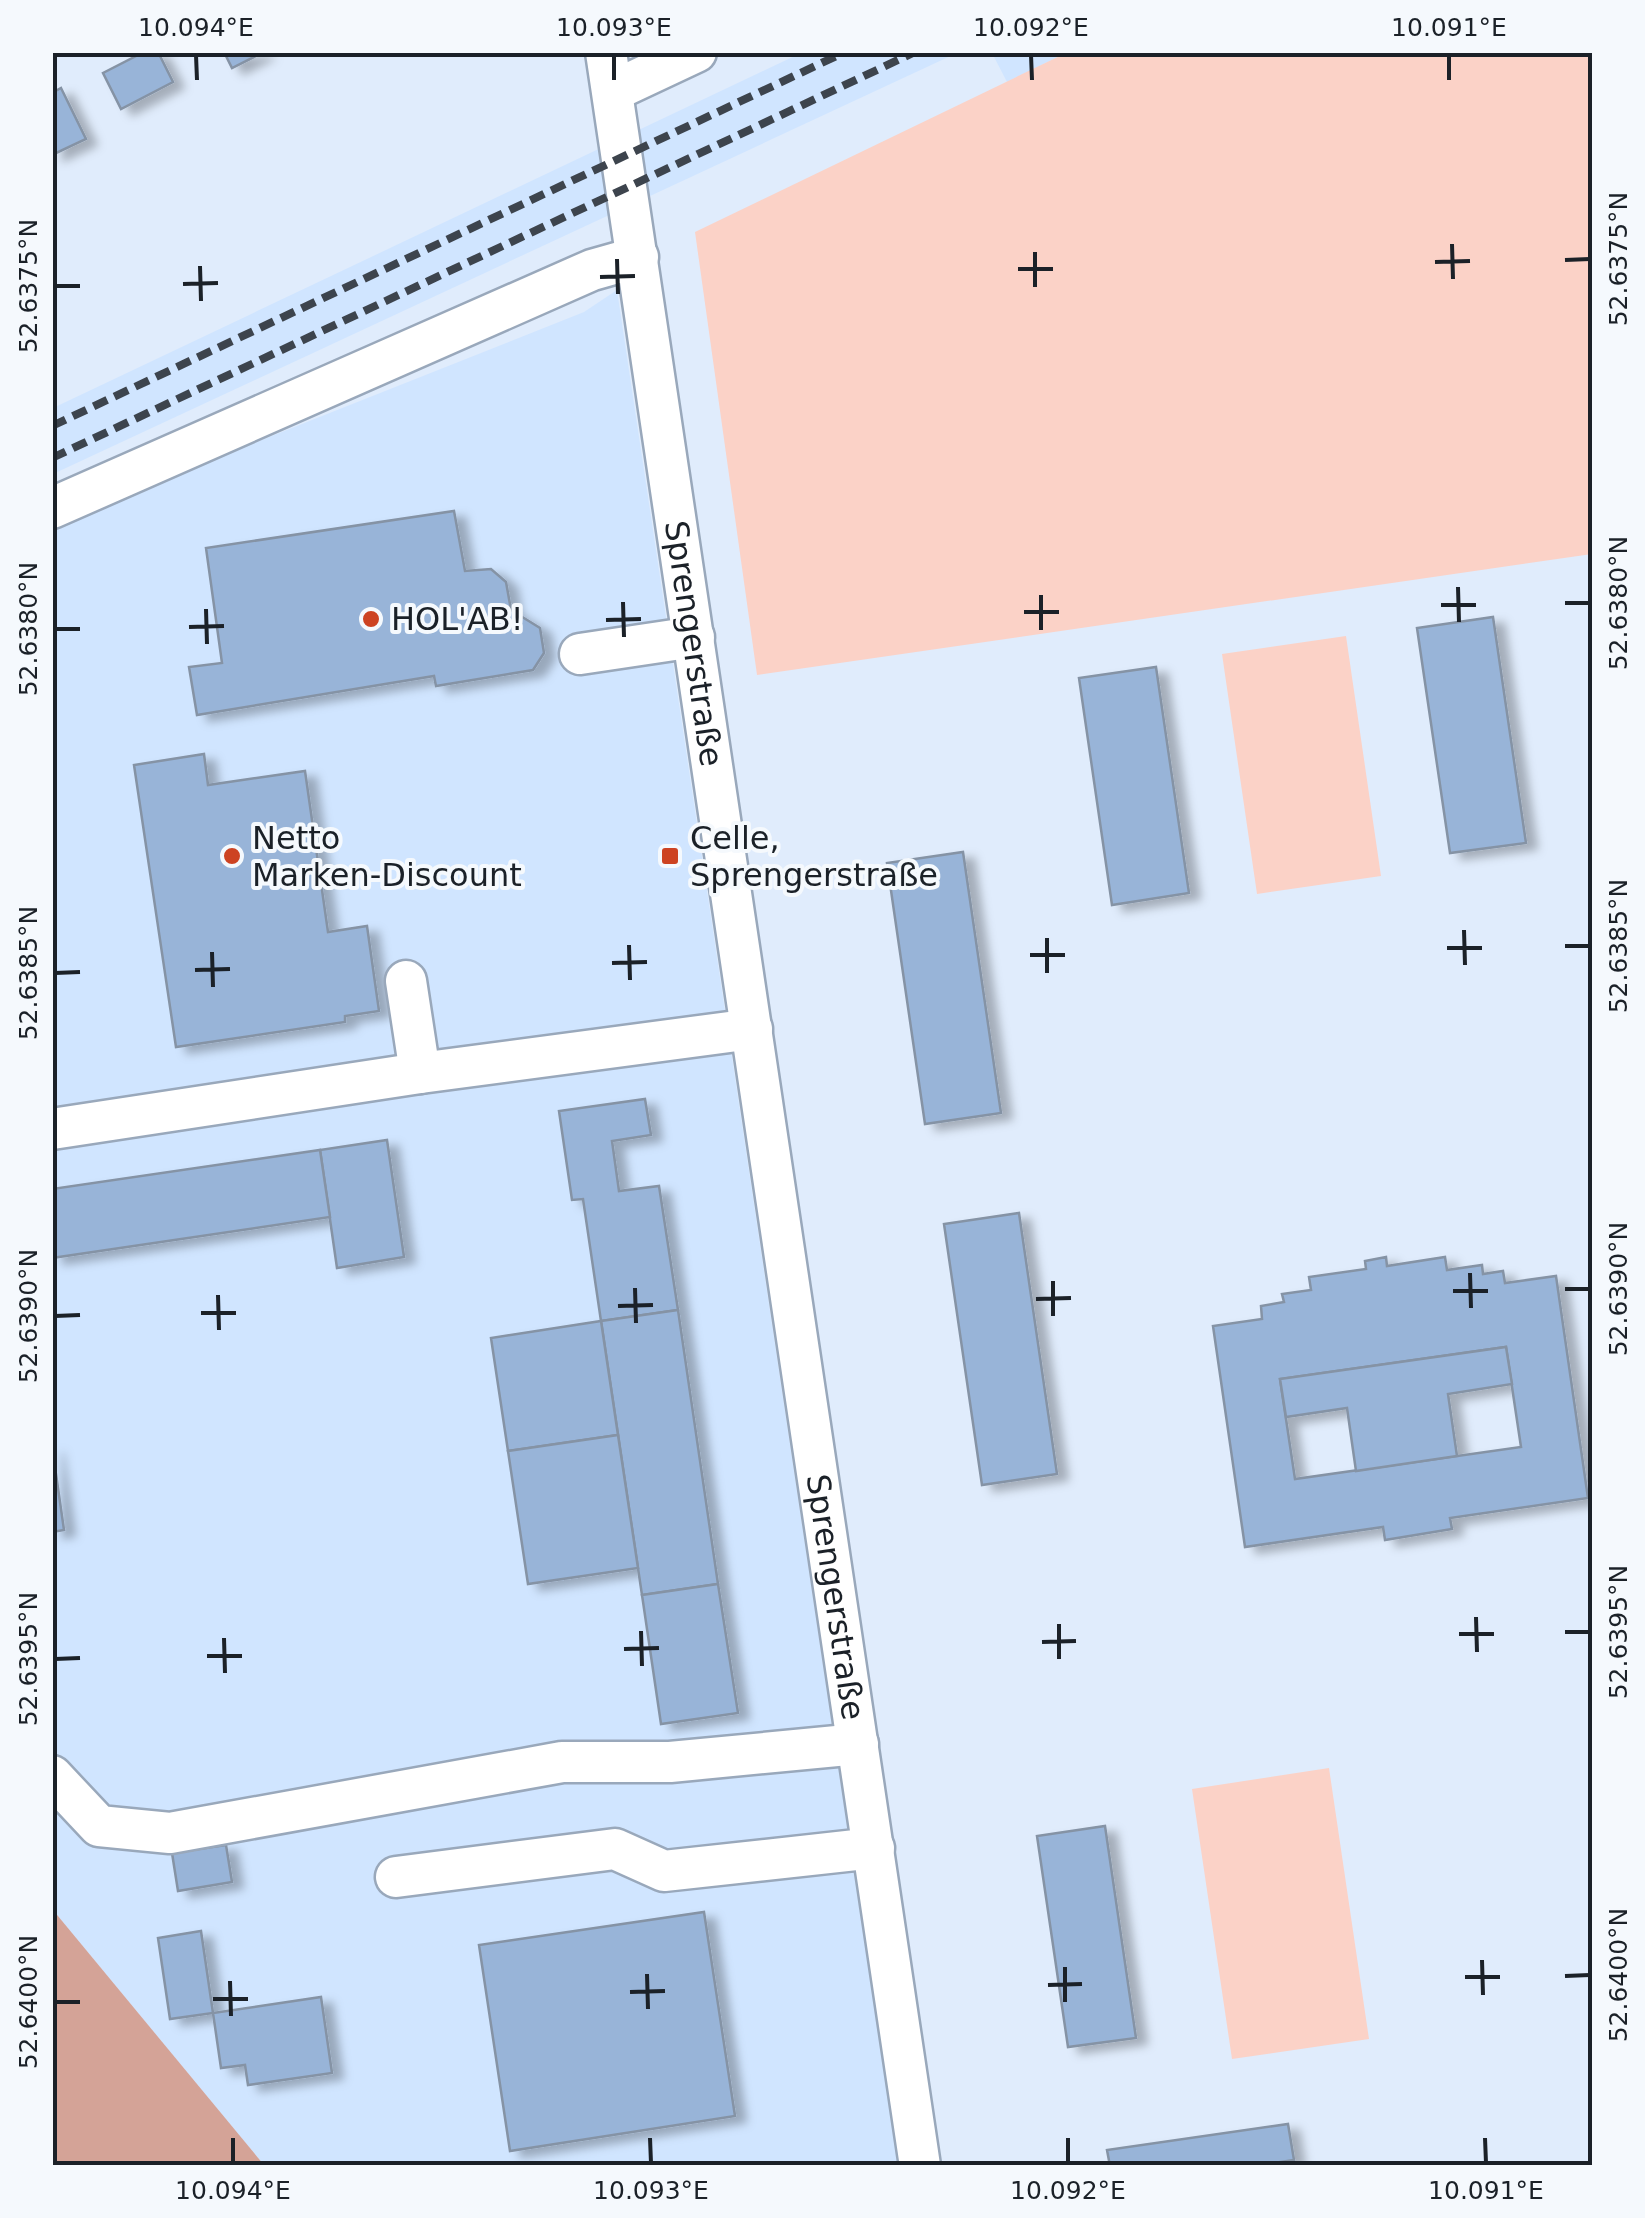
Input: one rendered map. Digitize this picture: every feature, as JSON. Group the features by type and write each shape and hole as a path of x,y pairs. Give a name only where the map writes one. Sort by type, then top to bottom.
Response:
{"street":[{"path":"610,72 696,52"},
{"name":"Sprengerstraße","path":"610,72 920,2166"},
{"path":"52,508 592,270 638,257"},
{"path":"580,654 694,637"},
{"path":"406,982 420,1072"},
{"path":"52,1128 420,1072 752,1029"},
{"path":"52,1776 98,1826 170,1833 562,1762 670,1762 858,1744"},
{"path":"396,1877 616,1849 664,1871 874,1848"}],"shaded area":[{"path":"801,53 957,53 53,474 53,408"},
{"path":"992,53 1066,53 1007,82"},
{"path":"1066,53 1592,53 1592,554 757,675 695,232"},
{"path":"617,290 898,2165 264,2165 53,1910 52,528 123,495 584,312"},
{"path":"1346,636 1381,876 1257,894 1222,654"},
{"path":"1329,1768 1369,2039 1232,2059 1192,1789"},
{"path":"53,1910 264,2165 53,2165"}],"building":[{"path":"144,52 158,52 173,82 121,109 103,73"},
{"path":"224,52 264,52 232,68"},
{"path":"61,88 86,139 52,155 52,93"},
{"name":"HOL'AB!","path":"454,511 465,571 491,569 506,582 511,610 540,628 544,653 533,670 436,686 434,676 197,715 189,667 222,663 206,548"},
{"path":"1493,617 1526,843 1450,853 1417,628"},
{"path":"1156,667 1189,893 1112,905 1079,678"},
{"name":"Netto Marken-Discount","path":"204,754 208,785 305,771 328,932 367,926 379,1011 345,1016 345,1022 176,1047 134,765"},
{"path":"963,852 1001,1113 925,1124 887,863"},
{"path":"645,1099 651,1135 612,1141 619,1191 659,1186 678,1310 601,1321 583,1199 572,1200 559,1111"},
{"path":"387,1140 404,1257 337,1268 320,1150"},
{"path":"320,1150 330,1217 52,1258 52,1189"},
{"path":"1019,1213 1057,1474 982,1485 944,1224"},
{"path":"1386,1257 1387,1266 1445,1257 1447,1270 1482,1265 1483,1274 1503,1271 1505,1283 1556,1276 1588,1498 1450,1518 1452,1529 1385,1540 1383,1527 1245,1547 1213,1326 1262,1319 1261,1306 1284,1302 1282,1294 1311,1290 1309,1277 1366,1269 1365,1261","holes":["1506,1347 1521,1447 1295,1479 1280,1379"]},
{"path":"678,1310 718,1584 642,1595 601,1321"},
{"path":"601,1321 618,1435 508,1451 491,1338"},
{"path":"1506,1347 1512,1384 1448,1394 1457,1456 1356,1471 1347,1408 1286,1417 1280,1379"},
{"path":"618,1435 638,1568 528,1584 508,1451"},
{"path":"52,1446 64,1530 52,1532"},
{"path":"718,1584 738,1713 661,1724 642,1595"},
{"path":"1105,1826 1136,2038 1068,2047 1037,1836"},
{"path":"226,1845 232,1882 178,1891 172,1853"},
{"path":"704,1912 735,2116 510,2151 479,1945"},
{"path":"201,1931 213,2013 170,2019 158,1938"},
{"path":"321,1997 332,2073 248,2085 245,2065 221,2068 213,2013"},
{"path":"1288,2124 1294,2160 1253,2166 1110,2166 1107,2150"}],"railway":[{"path":"52,426 845,52"},
{"path":"52,458 915,52"}],"place":[{"name":"HOL'AB!","path":"371,619"},
{"name":"Netto Marken-Discount","path":"232,856"},
{"name":"Celle, Sprengerstraße","path":"670,856"}]}
